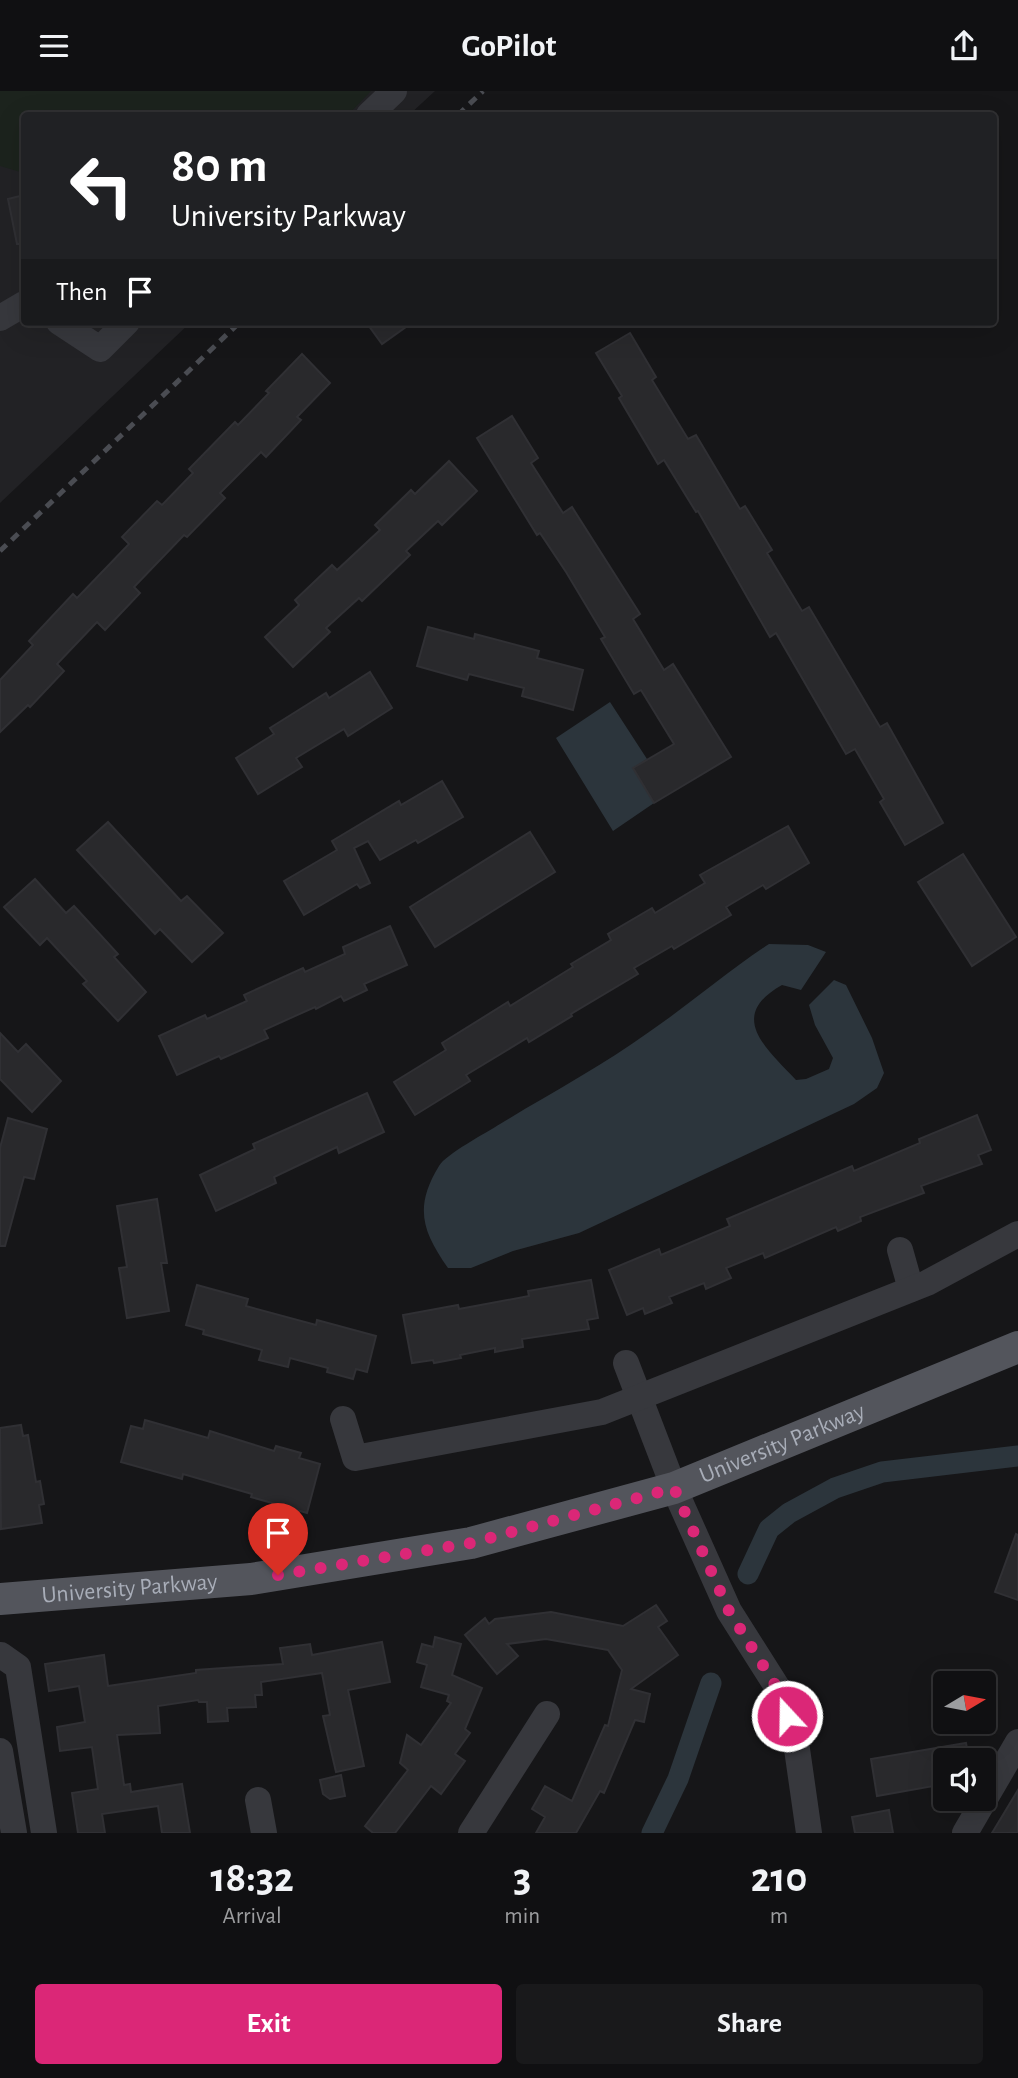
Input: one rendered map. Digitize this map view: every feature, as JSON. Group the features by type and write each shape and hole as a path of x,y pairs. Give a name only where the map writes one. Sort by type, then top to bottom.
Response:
{"main road":[{"name":"University Parkway","path":"0,1599 251,1579 471,1543 674,1488 1018,1347"}],"street":[{"path":"372,112 394,91"},
{"path":"0,318 21,305"},
{"path":"66,326 100,349 123,326"},
{"path":"343,1419 355,1458 602,1412 927,1283 1018,1234"},
{"path":"901,1250 911,1289"},
{"path":"626,1363 674,1488 729,1611 779,1691 796,1742 809,1833"},
{"path":"0,1652 18,1667 44,1833"},
{"path":"471,1833 547,1714"},
{"path":"965,1833 1018,1742"},
{"path":"0,1751 14,1833"},
{"path":"8,1803 38,1796"},
{"path":"258,1800 264,1833"}],"shaded area":[{"path":"0,91 435,91 412,112 21,112 21,326 187,326 0,503"},
{"path":"0,91 371,91 351,112 21,112 21,172 0,166"},
{"path":"610,702 647,759 633,768 654,803 613,831 556,738"},
{"path":"769,944 808,945 826,952 801,990 782,985 757,1008 754,1020 763,1044 796,1080 806,1079 829,1069 833,1058 815,1025 809,1005 834,980 846,985 872,1038 884,1073 877,1088 854,1104 579,1233 513,1251 471,1268 448,1268 432,1242 424,1219 426,1194 443,1161 631,1044"}],"building":[{"path":"21,196 21,244 17,244 8,199"},
{"path":"369,326 407,326 382,344"},
{"path":"630,333 656,377 652,380 688,439 696,435 740,509 745,506 772,550 767,553 802,611 809,607 880,727 887,723 943,823 905,845 880,802 884,799 855,749 846,754 776,633 770,637 698,511 696,512 664,460 658,464 596,353"},
{"path":"302,354 330,383 297,417 301,420 266,457 261,452 220,493 225,498 187,537 184,535 134,587 140,593 105,630 97,622 57,664 64,671 30,707 28,705 0,732 0,680 33,645 29,641 73,594 77,598 129,544 122,537 157,501 162,505 193,473 189,469 235,422 238,425"},
{"path":"512,416 538,458 531,463 563,513 572,507 640,614 633,619 664,670 673,664 731,757 654,803 633,768 674,744 641,690 634,694 601,639 605,637 566,572 540,533 537,535 477,438"},
{"path":"449,461 477,491 442,525 438,521 406,551 410,555 362,601 359,598 326,628 330,632 293,667 265,637 299,605 295,600 332,565 337,570 380,530 375,525 411,490 415,494"},
{"path":"428,627 474,639 475,634 539,651 537,658 583,670 573,710 522,696 524,688 469,674 467,680 417,666"},
{"path":"370,672 392,708 348,736 344,729 296,758 302,767 258,794 236,758 274,734 270,728 326,693 329,698"},
{"path":"442,781 463,817 418,843 416,840 380,860 368,841 354,848 370,883 360,888 357,884 304,915 284,881 337,850 332,841 399,801 401,805"},
{"path":"108,822 181,901 187,896 223,933 192,962 160,929 155,934 77,850"},
{"path":"788,826 809,863 766,889 763,885 726,907 731,915 674,949 672,946 634,968 638,974 529,1042 527,1038 466,1075 470,1081 415,1115 394,1082 446,1050 442,1043 508,1002 510,1006 573,967 571,964 611,940 608,934 652,908 655,913 705,883 700,875"},
{"path":"530,832 555,872 435,947 410,907"},
{"path":"963,854 1016,937 972,966 918,882"},
{"path":"35,879 66,913 74,906 118,954 114,957 146,992 118,1021 83,984 87,981 47,938 40,945 4,907"},
{"path":"390,926 407,965 364,984 367,990 344,1001 341,996 264,1030 268,1038 177,1075 159,1036 205,1015 207,1019 247,1001 244,995 303,968 305,972 345,954 343,947"},
{"path":"0,1033 18,1052 26,1044 61,1081 32,1112 0,1079"},
{"path":"367,1093 384,1132 339,1153 337,1147 274,1177 276,1183 216,1211 200,1175 255,1149 253,1144"},
{"path":"977,1115 991,1150 978,1155 982,1164 921,1186 924,1193 860,1217 861,1221 838,1231 836,1227 765,1258 763,1253 726,1268 731,1278 706,1289 704,1283 669,1297 672,1303 645,1314 643,1308 627,1315 609,1270 659,1249 661,1255 730,1226 727,1219 852,1166 854,1171 920,1143 919,1139"},
{"path":"8,1118 47,1129 34,1179 24,1177 5,1246 0,1246 0,1148"},
{"path":"157,1199 167,1263 161,1263 169,1311 127,1318 119,1268 127,1267 117,1206"},
{"path":"591,1280 598,1318 587,1320 589,1329 522,1339 523,1347 495,1352 495,1348 434,1363 433,1360 412,1363 403,1315 458,1305 459,1309 529,1296 528,1291"},
{"path":"197,1285 248,1299 246,1306 316,1325 317,1320 376,1336 367,1372 356,1369 353,1379 327,1372 328,1368 290,1358 288,1367 259,1360 262,1350 203,1334 204,1330 186,1325"},
{"path":"145,1420 208,1438 210,1431 274,1451 276,1446 301,1453 299,1458 320,1464 307,1513 183,1474 182,1479 121,1462 131,1426 143,1429"},
{"path":"21,1425 23,1436 28,1435 36,1482 40,1481 44,1504 39,1505 42,1523 1,1529 0,1428"},
{"path":"1016,1534 1018,1535 1018,1600 995,1592"},
{"path":"656,1605 667,1621 658,1627 678,1655 631,1689 650,1694 644,1722 635,1720 604,1793 600,1791 576,1833 536,1833 545,1817 532,1809 545,1786 572,1801 605,1725 608,1726 622,1670 608,1650 546,1639 507,1644 518,1656 497,1674 465,1635 485,1618 489,1624 495,1619 551,1612 623,1626"},
{"path":"435,1637 461,1644 452,1675 482,1688 465,1729 470,1733 455,1754 465,1761 441,1794 431,1786 395,1833 373,1833 365,1826 408,1770 400,1763 407,1735 421,1745 451,1703 447,1701 449,1695 421,1687 427,1665 417,1662 422,1644 433,1647"},
{"path":"382,1642 390,1682 348,1690 364,1766 336,1772 323,1716 330,1715 322,1673 261,1682 262,1695 255,1695 256,1707 227,1708 228,1721 208,1722 207,1702 198,1700 158,1706 160,1733 117,1735 124,1785 130,1784 131,1792 182,1784 190,1833 162,1833 158,1806 102,1814 105,1833 78,1833 72,1793 98,1789 92,1747 60,1751 57,1727 85,1722 79,1686 49,1691 45,1664 104,1655 108,1686 196,1673 196,1670 283,1664 280,1648 310,1644 312,1655"},
{"path":"966,1743 967,1748 936,1748"},
{"path":"933,1749 933,1786 877,1796 871,1759"},
{"path":"341,1775 345,1796 330,1799 323,1794 320,1780"},
{"path":"1018,1790 1018,1833 992,1833"},
{"path":"889,1810 893,1833 855,1833 852,1817"}],"waterway":[{"path":"748,1574 769,1529 789,1513 835,1488 882,1472 1018,1456"},
{"path":"652,1833 678,1779 711,1683"}],"railway":[{"path":"461,112 483,91"},
{"path":"0,551 236,326"}],"route":[{"path":"278,1575 471,1543 674,1488 729,1611 779,1691 787,1716"}]}
